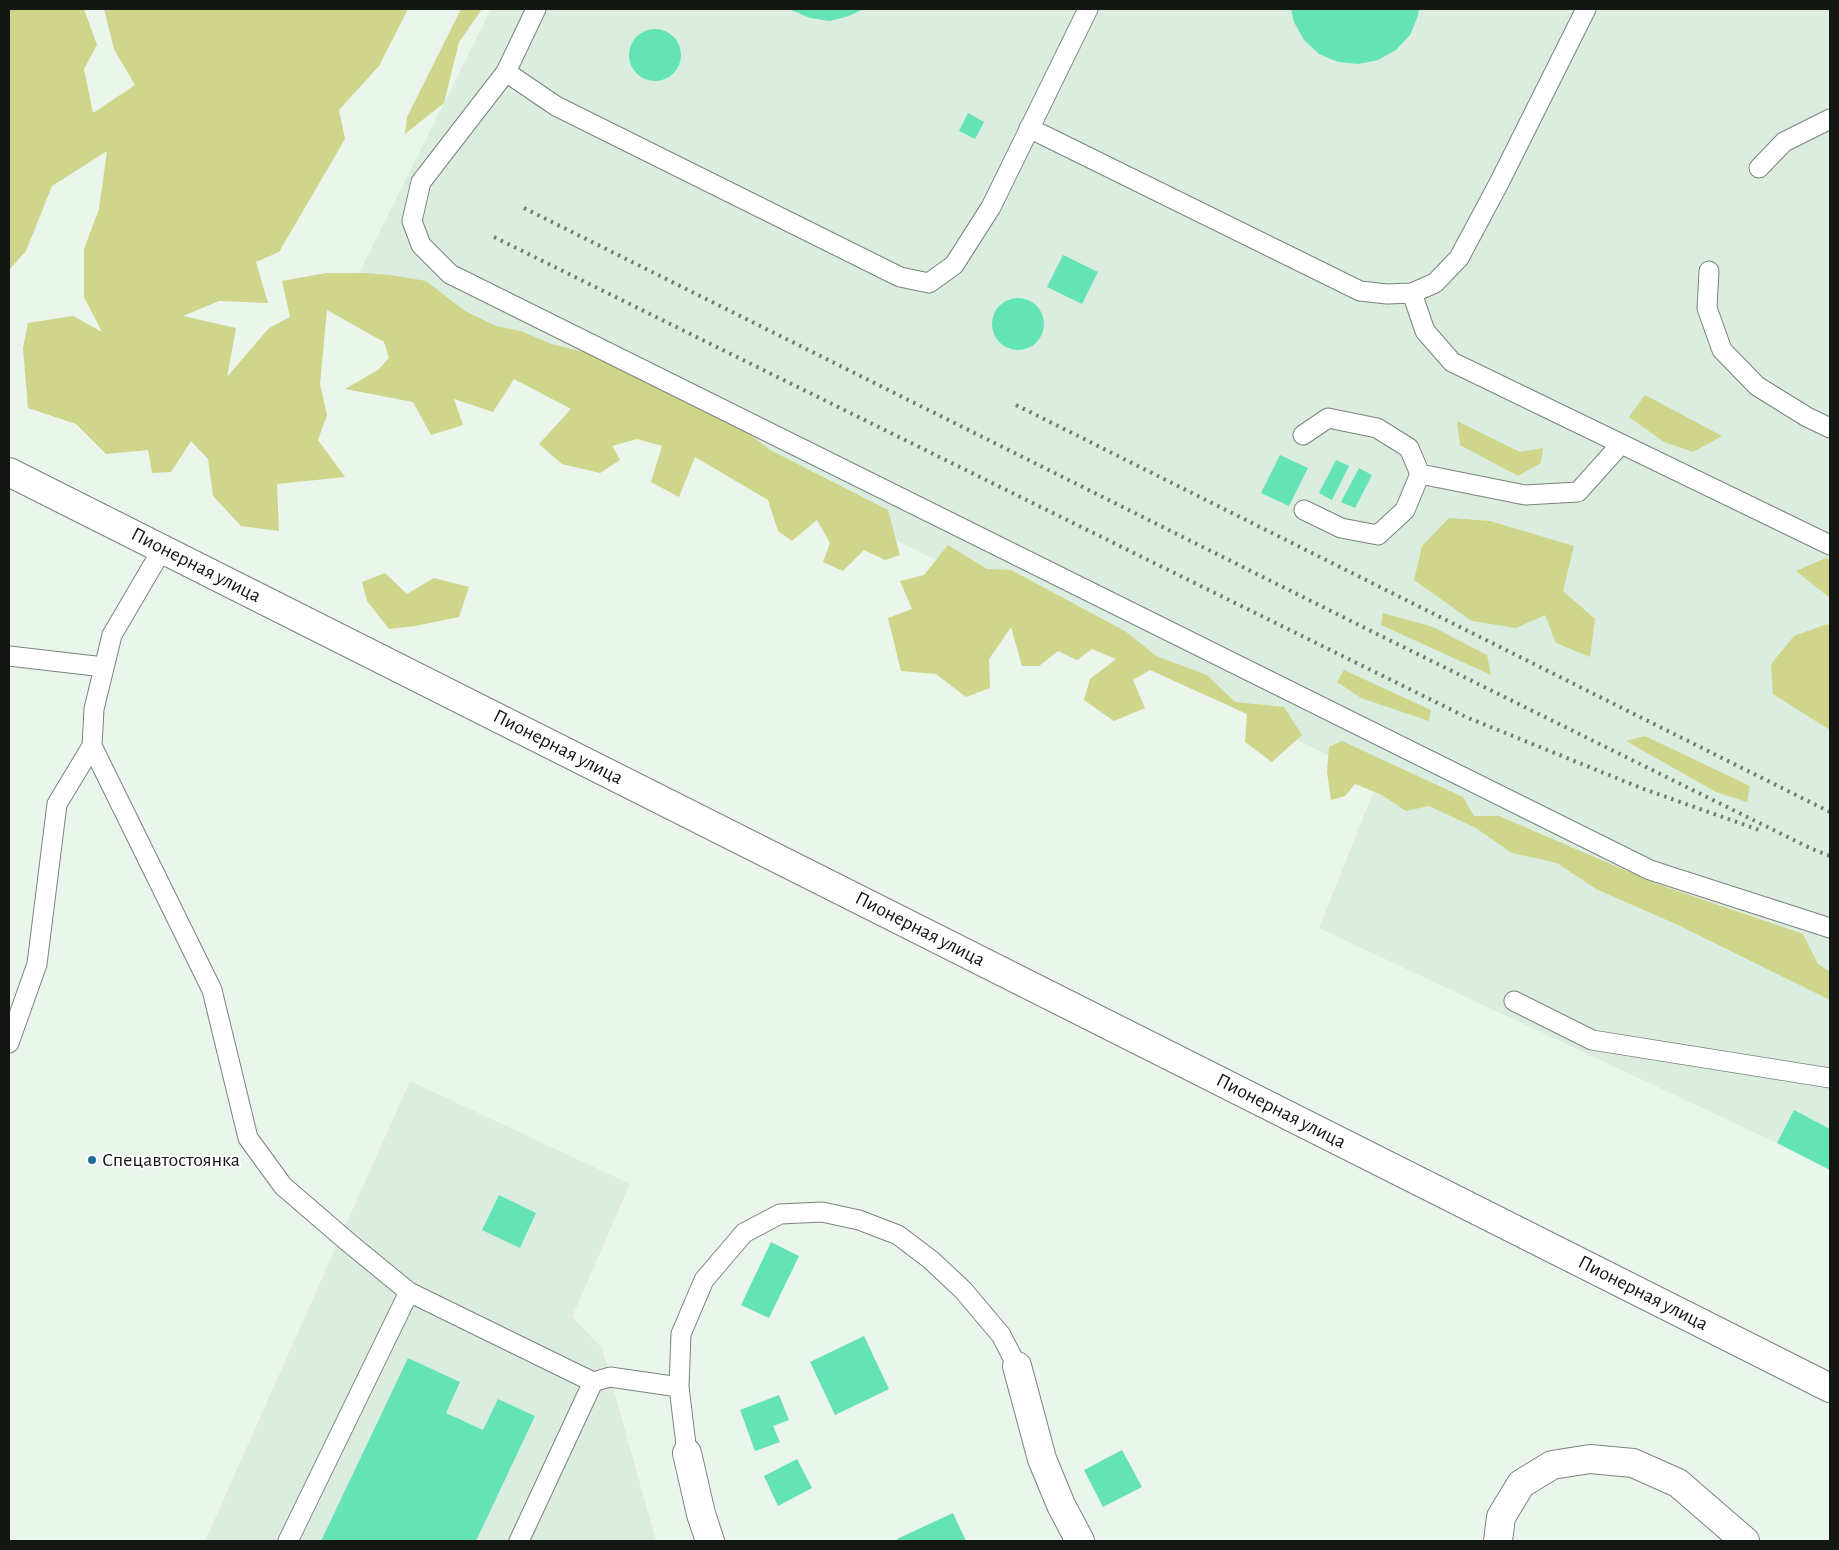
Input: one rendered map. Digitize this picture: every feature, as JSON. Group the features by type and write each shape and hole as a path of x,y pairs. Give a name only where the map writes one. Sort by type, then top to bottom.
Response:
{"street":[{"name":"Пионерная улица","path":"9,472 1830,1388"},
{"path":"1017,1366 1042,1459 1061,1505 1080,1541"},
{"path":"688,1453 701,1514 710,1541"},
{"path":"1498,1541 1501,1517 1521,1484 1552,1465 1590,1459 1633,1463 1678,1483 1745,1541"},
{"path":"688,1541 701,1514"}],"lane":[{"path":"536,9 506,72 421,182 412,222 422,244 450,274 1650,870 1830,928"},
{"path":"506,72 565,110 900,277 929,283 954,265 992,207 1028,128 1088,9"},
{"path":"1028,128 1360,291 1387,294 1412,292 1435,282 1458,258 1499,184 1586,9"},
{"path":"1759,168 1784,142 1830,119"},
{"path":"1709,271 1707,308 1722,350 1757,386 1807,417 1830,428"},
{"path":"1412,292 1425,331 1452,362 1830,545"},
{"path":"1303,435 1328,418 1378,428 1409,448 1420,474 1405,510 1378,535 1341,528 1304,510"},
{"path":"1420,474 1525,495 1578,492 1621,444"},
{"path":"9,1043 37,964 57,804 92,746 94,709 112,635 163,548"},
{"path":"9,656 104,667"},
{"path":"92,746 212,990 248,1138 283,1186 409,1292 593,1382 610,1377 679,1387"},
{"path":"1514,1001 1592,1040 1830,1078"},
{"path":"688,1453 679,1387 682,1334 704,1280 744,1234 780,1214 822,1212 859,1220 898,1235 931,1260 963,1290 1001,1335 1017,1366"},
{"path":"288,1541 409,1292"},
{"path":"519,1541 593,1382"}],"shaded area":[{"path":"491,9 1830,9 1830,1170 1777,1143 1319,928 1378,780 359,273"},
{"path":"410,1081 630,1184 572,1317 602,1348 656,1541 205,1541"}],"green space":[{"path":"9,9 84,9 97,45 84,69 93,113 135,85 114,49 104,9 408,9 379,66 339,110 345,139 279,252 256,262 268,303 219,301 183,316 236,328 227,377 269,328 290,317 282,281 326,273 365,273 426,281 465,311 496,326 521,331 551,344 588,353 744,430 770,450 888,510 900,555 885,560 864,550 843,571 823,562 830,543 817,520 792,541 778,531 768,500 695,457 679,497 651,482 662,446 637,439 612,446 620,460 600,473 562,464 539,444 571,409 514,379 493,412 454,399 463,425 431,435 413,402 345,389 378,370 389,358 384,342 327,310 320,384 327,415 318,440 345,477 277,484 279,531 241,526 213,496 208,459 191,441 171,472 152,473 148,450 106,454 76,424 28,408 23,348 28,323 73,316 102,332 84,297 84,249 99,209 107,151 52,186 26,251 9,270"},
{"path":"461,9 482,9 459,42 444,103 405,134 407,117"},
{"path":"1645,395 1722,436 1693,452 1664,442 1629,417"},
{"path":"1457,421 1520,452 1543,448 1541,463 1518,476 1460,445"},
{"path":"1449,518 1490,521 1574,546 1563,591 1595,619 1590,657 1556,643 1545,615 1516,628 1472,621 1414,580 1422,546"},
{"path":"948,545 987,569 1011,570 1125,631 1156,656 1207,675 1235,702 1284,707 1302,735 1272,762 1245,742 1247,714 1150,670 1133,680 1145,708 1114,721 1084,700 1090,679 1116,659 1092,649 1077,660 1058,651 1039,666 1022,666 1011,627 989,659 990,688 966,697 936,674 901,671 888,618 912,609 900,581 924,575"},
{"path":"1826,558 1830,560 1830,598 1796,571"},
{"path":"385,573 407,594 434,578 469,587 459,617 389,629 367,601 362,582"},
{"path":"1383,613 1433,627 1487,655 1491,675 1381,625"},
{"path":"1827,624 1830,627 1830,730 1773,694 1771,664 1794,636"},
{"path":"1344,670 1431,710 1429,721 1361,698 1337,682"},
{"path":"1645,736 1750,786 1747,802 1716,792 1626,741"},
{"path":"1342,741 1463,797 1474,816 1499,816 1657,884 1803,934 1818,964 1830,972 1830,1000 1678,925 1596,889 1557,863 1512,853 1476,828 1429,806 1406,811 1382,795 1355,784 1345,796 1331,800 1327,772 1329,747"}],"building":[{"path":"789,9 863,9 849,16 830,21 810,18"},
{"path":"1291,9 1419,9 1410,35 1396,50 1378,60 1358,64 1338,62 1319,54 1304,40 1294,22"},
{"path":"655,29 665,31 673,37 679,45 681,55 679,65 673,73 665,79 655,81 645,79 637,73 631,65 629,55 631,45 637,37 645,31"},
{"path":"968,113 984,122 975,139 959,131"},
{"path":"1063,255 1098,272 1082,304 1047,287"},
{"path":"1018,298 1028,300 1036,306 1042,314 1044,324 1042,334 1036,342 1028,348 1018,350 1008,348 1000,342 994,334 992,324 994,314 1000,306 1008,300"},
{"path":"1280,455 1308,468 1289,506 1261,493"},
{"path":"1336,460 1349,466 1332,500 1319,493"},
{"path":"1359,468 1372,475 1355,508 1341,502"},
{"path":"1794,1110 1830,1129 1830,1170 1777,1143"},
{"path":"499,1195 536,1213 520,1248 482,1230"},
{"path":"771,1242 799,1256 769,1318 741,1305"},
{"path":"864,1336 889,1389 835,1415 810,1362"},
{"path":"408,1358 460,1382 446,1413 483,1430 498,1399 535,1416 476,1541 321,1541"},
{"path":"779,1395 789,1420 773,1426 780,1442 755,1451 740,1410"},
{"path":"1122,1450 1142,1487 1103,1507 1084,1470"},
{"path":"797,1459 812,1488 778,1506 764,1476"},
{"path":"953,1513 966,1541 898,1541 897,1539"}],"railway":[{"path":"524,208 1379,635 1812,849 1830,856"},
{"path":"494,237 1466,717 1641,788 1762,831"},
{"path":"1016,405 1830,812"}],"place":[{"name":"Спецавтостоянка","path":"92,1160"}]}
